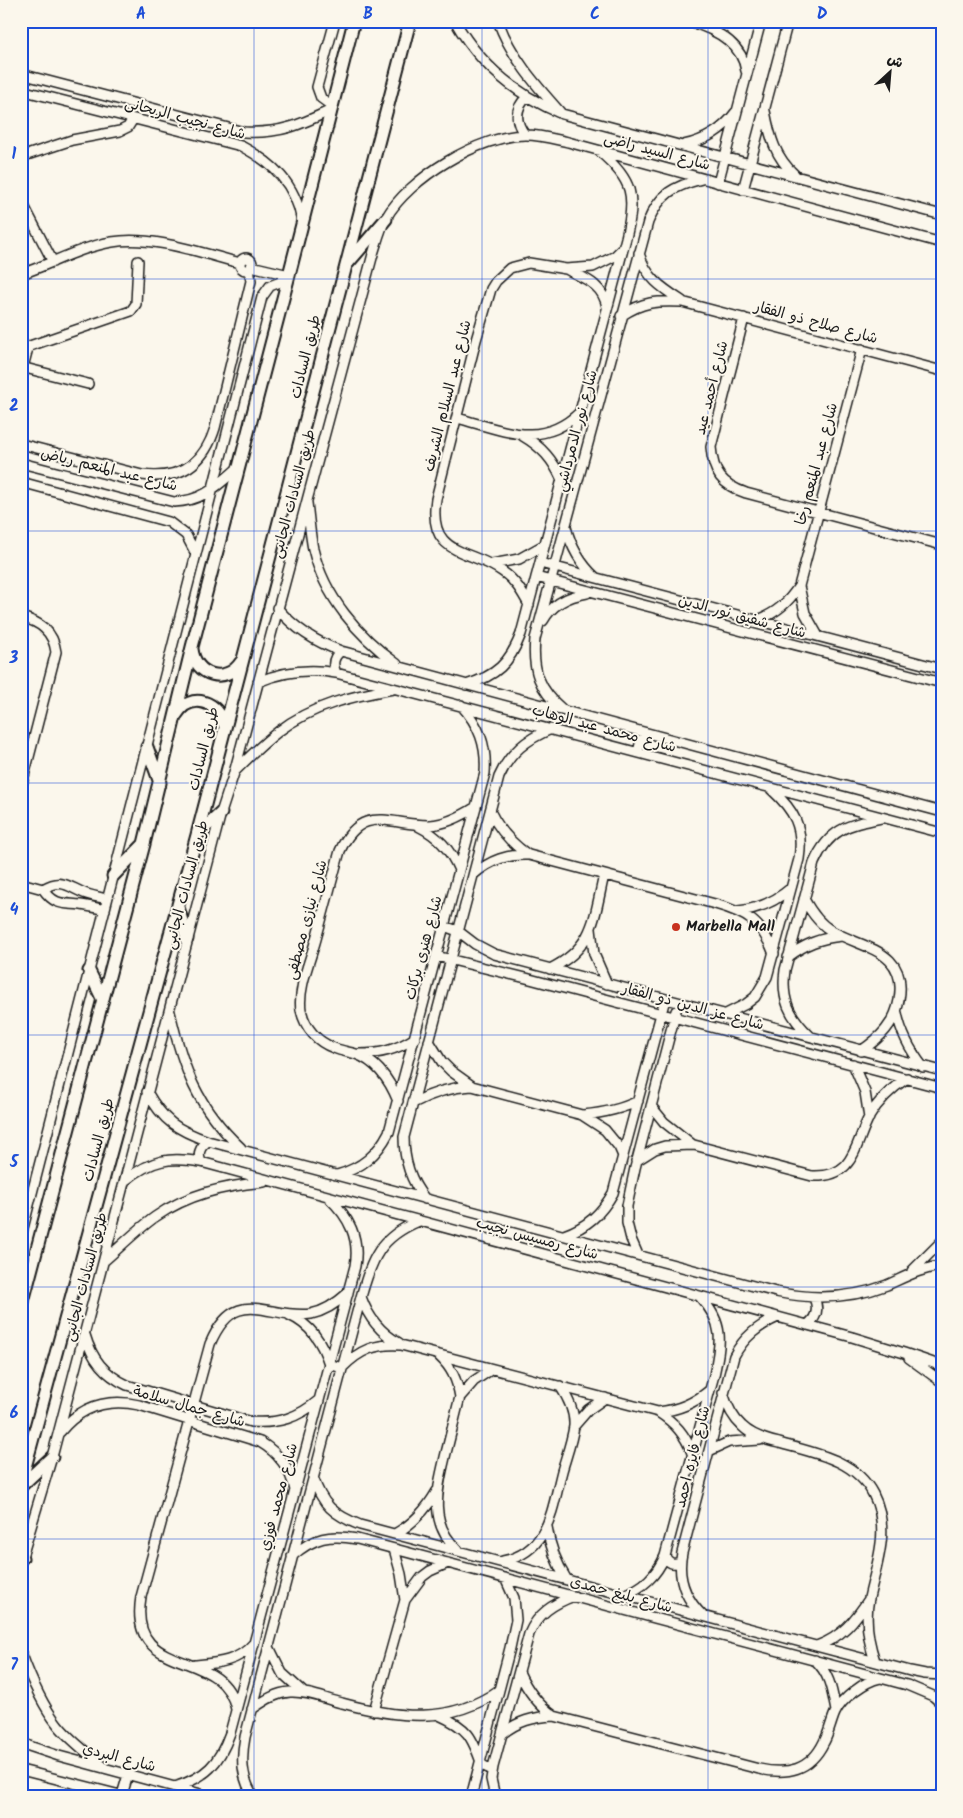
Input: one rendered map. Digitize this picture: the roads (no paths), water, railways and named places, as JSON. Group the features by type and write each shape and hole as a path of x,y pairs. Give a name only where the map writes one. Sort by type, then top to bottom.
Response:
{"main road":[{"path":"21,1309 160,783 192,647 354,21"},
{"name":"طريق السادات","path":"21,1484 197,835 410,21"},
{"path":"345,266 386,218"},
{"path":"192,647 193,656 197,664 204,671 212,674 222,675 230,672 238,667 243,659"},
{"path":"174,718 186,704 203,702 219,710 225,727"},
{"path":"147,747 160,783"},
{"path":"197,835 221,813"},
{"path":"113,876 144,844"},
{"path":"178,906 187,939"},
{"path":"89,971 102,998"},
{"path":"21,1484 52,1457"}],"street":[{"path":"331,108 321,98 317,87 335,21"},
{"name":"شارع السيد راضى","path":"455,21 462,33 499,76 527,97 562,114 942,215"},
{"path":"498,21 512,52 522,68 562,114"},
{"path":"687,21 711,29 729,40 745,63 746,76"},
{"path":"718,183 761,21"},
{"path":"743,190 788,21"},
{"name":"شارع نجيب الريحانى","path":"21,74 244,132 278,132 294,127 331,108"},
{"name":"شارع نجيب الريحانى","path":"21,90 241,146 260,156 285,181 299,204 302,224"},
{"path":"525,135 520,128 516,115 522,102 527,97"},
{"path":"682,146 704,139 724,126 734,114 740,101"},
{"path":"765,108 771,139 777,154 797,176"},
{"path":"21,157 72,140 120,131 128,127 133,119"},
{"path":"241,146 244,132"},
{"name":"شارع السيد راضى","path":"386,218 410,188 449,160 473,148 498,140 525,135 553,138 942,243"},
{"name":"شارع نور الدمرداشي","path":"465,685 481,681 495,673 507,662 516,649 624,248 632,210 628,184 622,173 598,150"},
{"name":"شارع نور الدمرداشي","path":"566,712 552,702 542,688 536,672 534,655 538,630 638,251 653,209 661,198 671,190 704,178"},
{"path":"21,200 53,262"},
{"name":"طريق السادات الجانبى","path":"21,1558 52,1457 126,1180 187,939 221,813 234,773 373,254 386,218"},
{"path":"626,238 641,242"},
{"path":"21,274 97,245 138,240 152,241 240,263 242,269 250,268 289,277"},
{"name":"شارع عبد السلام الشريف","path":"529,605 514,581 503,572 491,564 458,552 448,545 440,535 434,511 488,298 496,281 510,268 519,265 538,264 566,269 580,269 598,265 615,256 624,248"},
{"name":"شارع صلاح ذو الفقار","path":"638,251 642,262 654,281 682,302"},
{"path":"88,384 22,367 24,349 131,311 136,304 138,261"},
{"path":"21,444 156,477 183,471 195,463 211,441 215,428 251,281 250,268"},
{"name":"شارع عبد السلام الشريف","path":"566,269 597,286 602,292 607,308"},
{"path":"21,1236 262,297 270,286 289,277"},
{"path":"613,287 628,292"},
{"name":"شارع صلاح ذو الفقار","path":"622,316 633,308 651,302 682,302 942,372"},
{"name":"شارع أحمد عيد","path":"744,318 711,447 712,460 716,472 724,482 734,489 942,545"},
{"name":"شارع عبد المنعم رخا","path":"758,620 778,611 790,600 799,586 862,349"},
{"path":"457,418 521,434 534,435 547,433 559,428 580,412"},
{"path":"521,434 546,452 556,465 562,480"},
{"name":"شارع عبد المنعم رياض","path":"21,463 174,502 196,499 214,488 239,467"},
{"path":"21,482 153,516 169,522 178,527 189,540 196,554"},
{"path":"153,516 158,508 157,498"},
{"path":"307,498 313,549 327,587 342,610 362,634 384,655 403,669"},
{"path":"566,526 569,540 576,555 595,578"},
{"path":"491,564 519,559 544,545"},
{"name":"شارع شفيق نور الدين","path":"540,563 942,669"},
{"name":"شارع شفيق نور الدين","path":"536,577 942,684"},
{"name":"شارع عبد المنعم رخا","path":"799,586 805,613 818,636"},
{"path":"538,630 546,615 559,603 574,595 591,592"},
{"name":"شارع محمد عبد الوهاب","path":"277,608 287,620 312,639 341,651 942,812"},
{"path":"21,617 37,622 48,632 55,645 56,652 21,788"},
{"path":"848,659 851,645"},
{"path":"336,673 333,663 337,654 341,651"},
{"name":"شارع محمد عبد الوهاب","path":"258,682 283,673 296,671 316,670 336,673 942,833"},
{"path":"234,773 262,745 280,730 300,718 342,699 397,688"},
{"name":"شارع هنرى بركات","path":"335,1175 349,1172 362,1165 382,1145 389,1132 415,1038 485,773 485,750 478,727 460,705"},
{"name":"شارع هنرى بركات","path":"425,1199 410,1176 404,1150 404,1137 499,777 510,756 527,741 551,729"},
{"path":"638,752 643,733"},
{"path":"724,1015 746,1004 755,997 767,977 799,859 801,846 800,832 796,819 789,807 769,787"},
{"name":"شارع نيازى مصطفى","path":"415,1038 393,1050 382,1053 357,1054 334,1048 321,1042 312,1033 305,1021 301,1008 301,995 306,972 340,851 346,839 360,826 377,819 432,825 462,816 476,807"},
{"path":"490,811 502,832 528,855"},
{"path":"812,1038 794,1019 786,1002 783,982 814,862 819,850 827,839 850,826 883,817"},
{"name":"شارع نيازى مصطفى","path":"416,824 442,842 452,855 459,870"},
{"path":"927,829 942,840"},
{"path":"473,874 493,860 516,855 528,855 737,910 748,916 760,929 770,943 774,954"},
{"path":"550,969 570,958 578,950 591,929 604,875"},
{"path":"21,883 43,889 48,896 59,903 76,904 105,910"},
{"path":"43,889 51,885 63,883 80,891 108,899"},
{"path":"737,910 761,907 772,902 791,888"},
{"path":"76,904 80,891"},
{"path":"804,899 820,922 830,930 877,950 886,956 893,965 898,974 900,985 897,1013 903,1036 922,1067"},
{"name":"شارع عز الدين ذو الفقار","path":"444,926 458,930 484,949 530,964 942,1072"},
{"path":"591,929 594,954 607,984"},
{"path":"788,957 813,941 827,937 842,936"},
{"name":"شارع عز الدين ذو الفقار","path":"436,956 661,1013 942,1088"},
{"path":"526,978 530,964"},
{"path":"563,1236 588,1224 606,1205 615,1187 664,999"},
{"path":"638,1255 627,1223 627,1206 636,1161 678,1003"},
{"path":"169,1008 183,1062 193,1087 207,1110 224,1132 243,1150"},
{"path":"861,1051 886,1030 897,1013"},
{"path":"429,1042 442,1062 472,1086 582,1115 601,1114 619,1110 638,1101"},
{"name":"شارع نيازى مصطفى","path":"357,1054 378,1068 390,1084 398,1101"},
{"path":"853,1064 865,1092 869,1118"},
{"path":"636,1161 655,1149 666,1146 694,1145 802,1174 824,1177 834,1174 852,1160 869,1118 891,1089 907,1078"},
{"path":"413,1103 441,1091 472,1086"},
{"name":"شارع رمسيس نجيب","path":"147,1092 156,1107 176,1128 208,1141 776,1292 814,1298 852,1296 922,1270 942,1266"},
{"path":"651,1106 664,1122 694,1145"},
{"path":"582,1115 605,1130 623,1156"},
{"path":"202,1162 199,1153 203,1144 208,1141"},
{"name":"شارع رمسيس نجيب","path":"126,1180 138,1170 152,1163 167,1159 202,1162 778,1317 888,1348 942,1366"},
{"path":"104,1260 154,1218 174,1205 196,1195 219,1188 271,1181"},
{"name":"شارع محمد فوزي","path":"175,1787 202,1775 214,1765 222,1753 230,1733 355,1266 357,1256 354,1234 344,1214 327,1196"},
{"name":"شارع محمد فوزي","path":"254,1797 244,1779 242,1752 245,1737 368,1271 383,1244 400,1230 419,1221"},
{"path":"906,1276 942,1241"},
{"path":"355,1266 363,1266 368,1271"},
{"path":"284,1313 312,1314 326,1310 338,1303 348,1293"},
{"name":"شارع فايزه احمد","path":"624,1595 649,1580 660,1567 665,1556 714,1375 719,1350 718,1326 711,1310 700,1296"},
{"path":"361,1297 368,1314 380,1330 401,1345"},
{"path":"807,1325 815,1316 816,1304 814,1298"},
{"path":"236,1712 234,1701 223,1683 214,1675 195,1665 172,1659 158,1651 147,1640 141,1627 138,1612 210,1344 221,1323 228,1316 240,1310 264,1308 298,1319 319,1340 329,1364 342,1368 357,1354 374,1346 401,1345 658,1412 680,1429 692,1453"},
{"name":"شارع فايزه احمد","path":"704,1616 688,1598 683,1586 680,1562 734,1356 740,1345 757,1328 778,1317"},
{"name":"شارع جمال سلامة","path":"85,1335 95,1360 115,1379 127,1385 251,1422 281,1422 308,1410 319,1400"},
{"path":"888,1348 924,1367 942,1382"},
{"path":"438,1354 454,1373 460,1397 437,1491 438,1515 440,1526 448,1540 460,1551"},
{"path":"460,1397 474,1381 492,1368"},
{"path":"714,1375 720,1374 727,1379"},
{"path":"500,1562 512,1560 523,1555 533,1547 547,1527 574,1426 571,1405 560,1386"},
{"path":"658,1412 681,1408 692,1403 710,1390"},
{"path":"723,1393 728,1407 743,1427 753,1434 765,1440 838,1461 852,1469 864,1480 873,1493 882,1525 879,1562 869,1598 868,1629 875,1662"},
{"path":"574,1426 588,1410 605,1398"},
{"name":"شارع جمال سلامة","path":"58,1434 68,1422 94,1406 126,1402 249,1438 271,1448 288,1467 295,1491"},
{"path":"709,1451 729,1442 765,1440"},
{"name":"شارع بليغ حمدى","path":"313,1477 317,1490 324,1502 346,1520 360,1525 875,1662 925,1674 942,1675"},
{"path":"395,1534 423,1512 437,1491"},
{"path":"357,1539 355,1531 360,1525"},
{"path":"547,1527 555,1560 567,1580"},
{"name":"شارع بليغ حمدى","path":"292,1556 303,1546 316,1540 330,1536 344,1536 907,1685 933,1696 942,1704"},
{"path":"394,1549 401,1574 405,1600"},
{"path":"472,1569 478,1556"},
{"path":"665,1556 666,1560 673,1564 680,1562"},
{"path":"374,1711 405,1600 422,1577 448,1563"},
{"path":"471,1797 516,1620 516,1609 511,1587 505,1578"},
{"path":"268,1592 282,1595"},
{"path":"495,1797 492,1779 493,1767 533,1625 539,1617 555,1604 574,1596"},
{"path":"817,1646 827,1642 852,1623 869,1598"},
{"path":"730,1638 734,1624"},
{"path":"195,1665 230,1660 248,1650 255,1642"},
{"path":"510,1648 513,1646 520,1647 524,1652"},
{"path":"268,1647 282,1672 303,1693"},
{"path":"21,1652 28,1672 58,1725 106,1769"},
{"path":"814,1660 829,1680 836,1711"},
{"path":"907,1685 911,1677 910,1671"},
{"path":"519,1672 537,1701 554,1716"},
{"path":"502,1734 513,1725 526,1719 554,1716 759,1769 784,1772 797,1769 808,1763 818,1753 824,1742 836,1711 857,1688 872,1679 880,1678"},
{"path":"252,1709 276,1695 289,1692 303,1693 374,1711 405,1715 439,1715 477,1704 499,1690"},
{"path":"439,1715 462,1727 474,1742 484,1766 488,1768 493,1767"},
{"path":"230,1733 236,1740 245,1737"},
{"name":"شارع البردي","path":"21,1741 44,1752 212,1797"},
{"path":"21,1770 125,1796 128,1774"},
{"path":"69,1797 103,1790"},
{"path":"940,1797 942,1792"}],"place":[{"name":"Marbella Mall","path":"676,927"}]}
